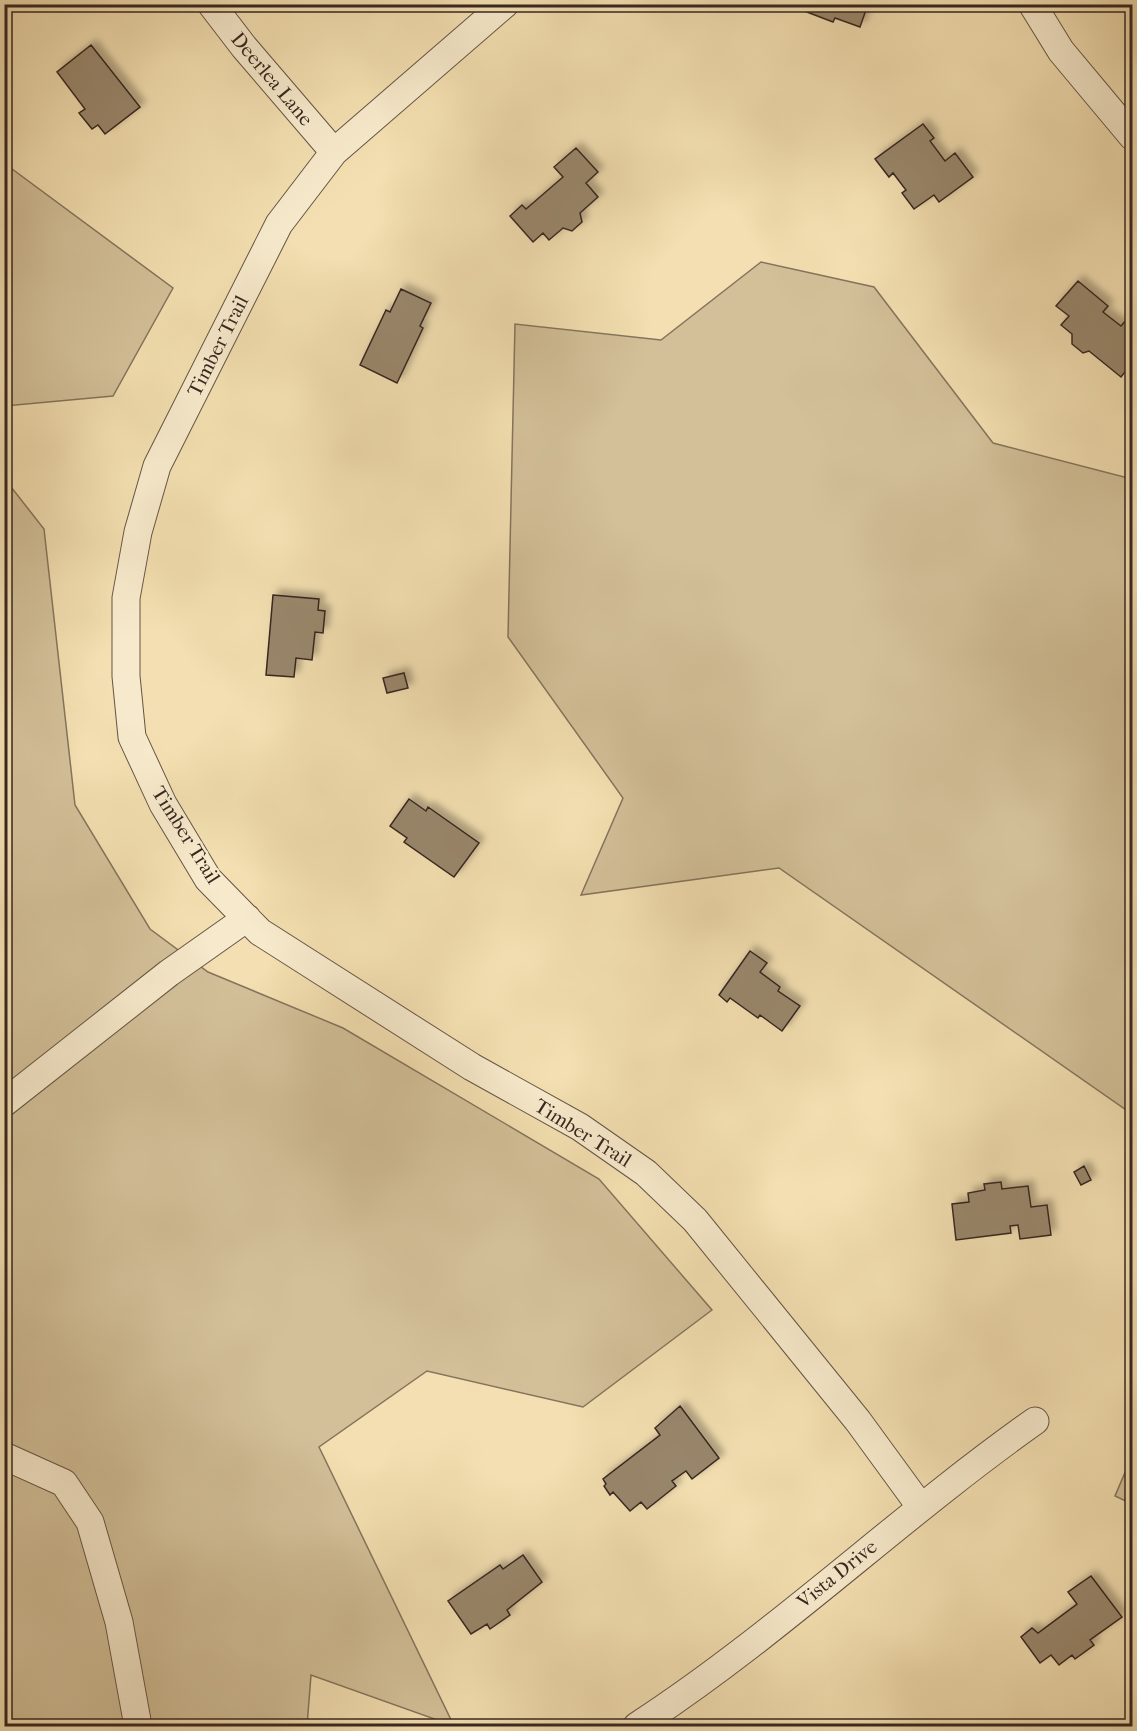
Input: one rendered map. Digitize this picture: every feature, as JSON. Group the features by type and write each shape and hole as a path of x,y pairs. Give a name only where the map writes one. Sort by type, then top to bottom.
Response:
{"street":[{"name":"Deerlea Lane","path":"211,4 244,47 334,152"},
{"name":"Timber Trail","path":"505,4 334,152 279,224 157,466 138,532 126,598 126,676 132,736 163,804 208,879 260,932 452,1054 580,1127 646,1173 694,1220 858,1421 920,1506"},
{"path":"1032,4 1060,51 1132,136"},
{"path":"4,1103 170,974 247,918"},
{"name":"Vista Drive","path":"637,1726 678,1700 964,1471 1035,1421"},
{"path":"4,1456 64,1483 90,1522 118,1622 138,1726"}],"shaded area":[{"path":"4,163 173,288 113,396 5,406"},
{"path":"761,262 874,287 993,443 1132,479 1132,1114 779,868 581,895 623,798 508,637 515,324 661,340"},
{"path":"4,478 44,529 75,805 150,929 208,972 343,1028 599,1179 712,1310 583,1407 427,1371 319,1447 454,1726 311,1675 307,1726 5,1726"},
{"path":"1132,1456 1132,1504 1115,1496"}],"building":[{"path":"786,4 868,4 860,27 835,18 833,22"},
{"path":"91,45 140,107 105,134 98,125 92,129 79,113 85,109 57,72"},
{"path":"923,124 934,138 930,141 945,161 955,153 973,177 939,202 934,195 914,209 902,193 906,190 893,173 889,177 875,159"},
{"path":"576,148 598,172 586,183 598,197 580,213 582,222 572,231 563,228 549,240 543,233 533,242 510,216 522,205 526,209 563,177 554,167"},
{"path":"1078,281 1108,306 1103,312 1121,326 1132,315 1132,363 1121,377 1089,351 1083,353 1072,344 1072,334 1061,325 1069,316 1056,306"},
{"path":"401,289 431,303 420,326 423,328 397,383 360,365 386,310 390,312"},
{"path":"273,595 319,599 318,610 325,611 323,633 315,632 312,660 296,658 294,677 266,675"},
{"path":"404,673 408,688 387,693 383,678"},
{"path":"409,799 426,811 428,807 479,843 454,877 404,842 407,838 390,826"},
{"path":"750,951 767,963 760,972 780,987 778,991 800,1006 782,1031 760,1015 758,1018 730,998 727,1002 719,995"},
{"path":"1084,1166 1091,1180 1081,1185 1074,1172"},
{"path":"1001,1182 1002,1189 1028,1186 1031,1207 1047,1205 1051,1235 1020,1239 1018,1225 1010,1226 1011,1233 956,1240 952,1204 969,1202 968,1193 985,1190 984,1184"},
{"path":"680,1406 719,1458 692,1479 686,1471 672,1481 676,1486 647,1509 641,1502 630,1511 613,1492 610,1495 604,1486 606,1484 603,1479 660,1435 655,1428"},
{"path":"523,1555 542,1582 507,1610 510,1615 490,1629 487,1624 471,1634 448,1601 500,1565 503,1569"},
{"path":"1091,1576 1122,1617 1090,1640 1094,1645 1075,1659 1072,1655 1059,1665 1051,1655 1040,1663 1021,1637 1032,1628 1038,1633 1077,1604 1068,1592"}]}
